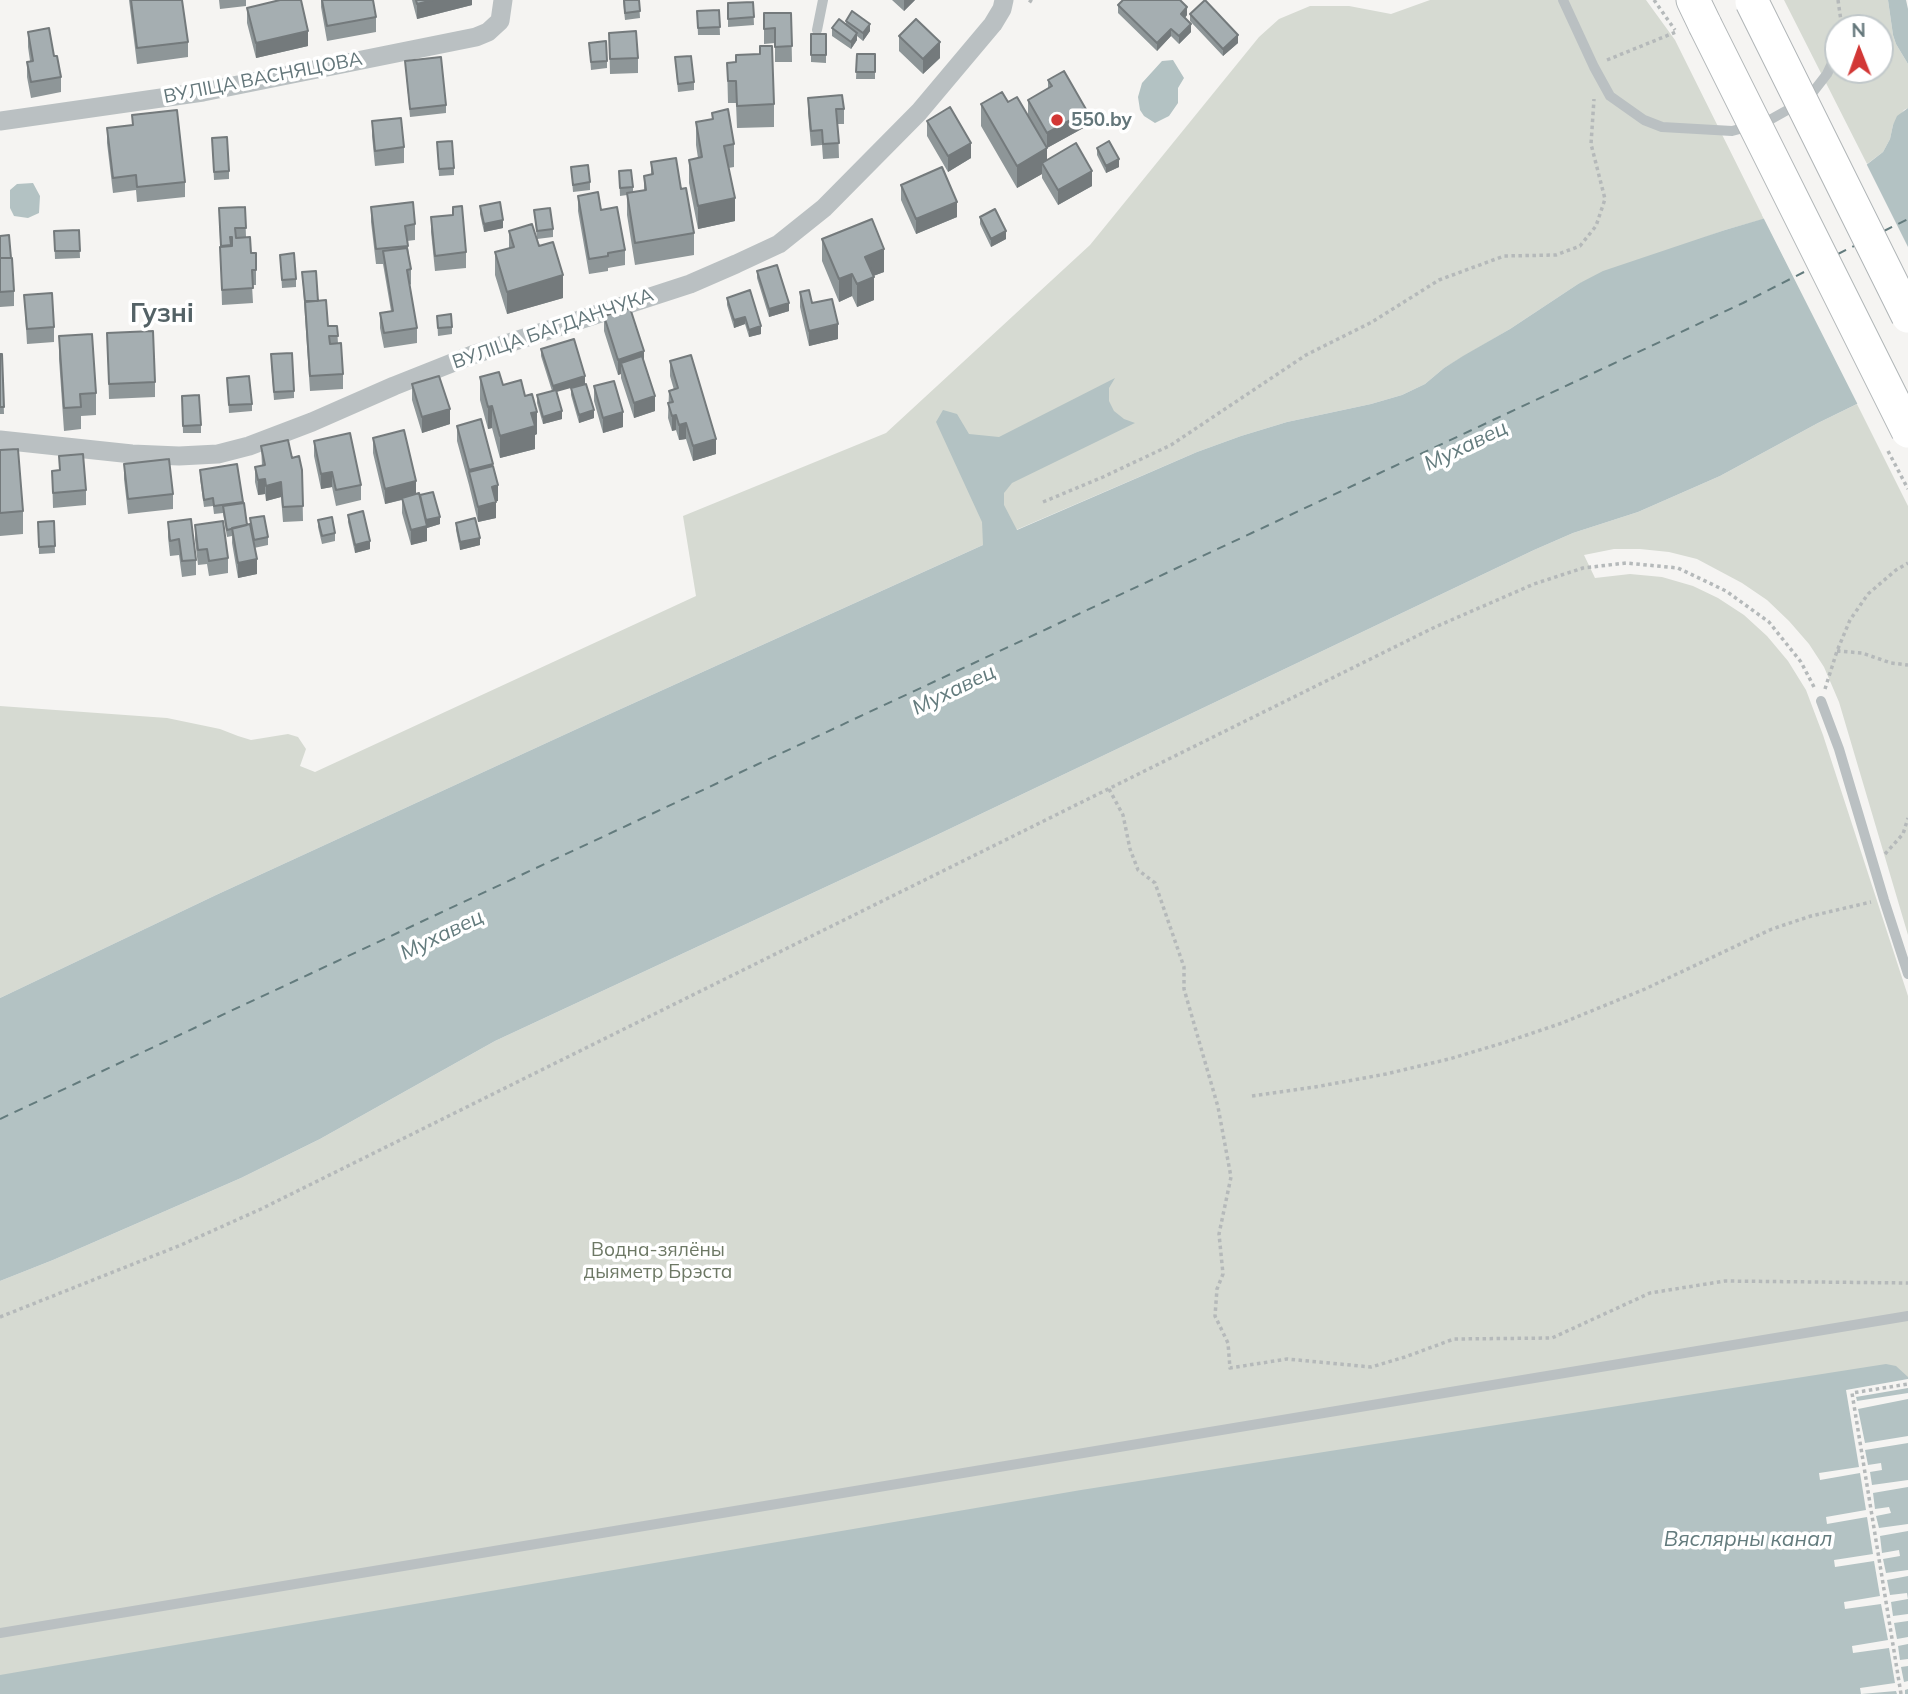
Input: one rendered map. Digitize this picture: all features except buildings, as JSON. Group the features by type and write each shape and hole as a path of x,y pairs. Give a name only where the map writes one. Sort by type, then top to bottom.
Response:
{"highway":[{"path":"1751,1 1908,316"},
{"path":"1689,24 1908,431"}],"street":[{"name":"ВУЛІЦА ВАСНЯЦОВА","path":"0,121 203,92 476,37 488,32 500,21 503,0"},
{"name":"ВУЛІЦА БАГДАНЧУКА","path":"0,440 132,454 218,454 249,446 312,422 472,355 690,284 736,264 779,244 824,208 919,112 993,24 1004,0"}],"lane":[{"path":"817,30 823,0"},
{"path":"1563,0 1610,96 1644,120 1662,127 1732,131 1766,122 1813,92 1824,78"},
{"path":"1821,701 1839,749 1908,974"},
{"path":"0,1633 1908,1316"}],"path":[{"path":"1654,0 1689,24"},
{"path":"1614,57 1689,24"},
{"path":"1043,502 1171,445 1306,355 1372,322 1439,280 1504,256 1556,255 1580,246 1596,226 1605,199 1591,144"},
{"path":"0,1317 133,1265 261,1209 1433,628 1534,584 1583,568 1626,562 1678,568 1726,591 1769,622 1801,662 1821,701"},
{"path":"1821,701 1837,650 1850,620 1868,594 1908,563"},
{"path":"1837,650 1862,653 1891,663 1908,664"},
{"path":"1109,789 1123,815 1130,849 1138,870 1156,883 1184,967 1184,989 1218,1107 1231,1177 1219,1234 1223,1274 1217,1289 1215,1316 1228,1343 1230,1368 1287,1359 1371,1367 1454,1339 1552,1338 1650,1293 1725,1281 1908,1283"},
{"path":"1874,867 1903,834 1908,818"},
{"path":"1252,1096 1386,1074 1494,1046 1562,1023 1645,989 1772,929 1811,916 1884,900"},
{"path":"1901,1694 1852,1393 1908,1384"}],"green space":[{"path":"1430,0 1646,0 1675,40 1764,219 1725,230 1578,284 1444,368 1425,384 1402,395 1287,422 1241,436 1197,452 1016,530 216,895 0,998 0,706 167,718 220,729 251,740 288,734 298,737 306,749 300,766 315,772 696,596 683,516 886,433 1090,245 1259,37 1279,19 1310,6 1349,6 1391,14"},
{"path":"1784,0 1888,0 1890,14 1824,14 1824,79"},
{"path":"1894,38 1908,64 1908,108 1893,125 1883,152 1867,164 1827,84 1894,84"},
{"name":"Водна-зялёны дыяметр Брэста","path":"1857,404 1908,506 1908,935 1839,702 1824,667 1809,644 1767,600 1697,559 1640,549 1614,549 1584,555 1595,578 1630,574 1662,577 1693,586 1718,598 1744,615 1767,636 1788,661 1806,690 1823,735 1908,996 1908,1694 0,1694 0,1281 241,1178 320,1139 495,1041 920,843 1534,550 1573,533 1638,512 1720,476"}],"water":[{"path":"1888,0 1906,0 1908,64 1896,44 1894,14 1890,14"},
{"path":"1173,60 1184,78 1178,88 1178,103 1169,116 1155,123 1140,110 1138,97 1142,83 1162,61"},
{"name":"Мухавец","path":"1908,108 1908,379 1818,423 1720,476 1638,512 1573,533 1534,550 920,843 495,1041 320,1139 241,1178 0,1281 0,998 216,895 983,545 982,522 936,422 943,410 957,414 969,434 999,437 1115,378 1109,388 1109,401 1114,411 1135,423 1012,483 1004,493 1004,505 1017,530 1197,452 1241,436 1287,422 1402,395 1425,384 1444,368 1603,271 1725,230 1817,203 1883,152 1897,116"},
{"path":"33,183 40,196 39,213 28,218 14,216 10,208 10,190 17,184"},
{"name":"Вяслярны канал","path":"1886,1364 1896,1366 1908,1377 1908,1694 0,1694 0,1675 1081,1490"}],"pier":[{"path":"1865,161 1908,247 1908,383 1859,407 1762,215 1816,200"},
{"path":"1908,1379 1908,1388 1856,1397 1857,1401 1908,1393 1908,1399 1858,1409 1865,1443 1908,1436 1908,1443 1865,1450 1868,1465 1881,1463 1882,1470 1870,1472 1872,1485 1908,1480 1908,1487 1873,1493 1875,1509 1889,1507 1891,1513 1876,1516 1879,1528 1908,1524 1908,1531 1880,1536 1882,1553 1899,1550 1900,1556 1883,1559 1886,1573 1908,1570 1908,1576 1887,1580 1890,1595 1907,1593 1908,1599 1891,1602 1893,1616 1908,1614 1908,1621 1894,1623 1897,1639 1908,1637 1908,1644 1898,1646 1900,1660 1908,1659 1908,1666 1901,1667 1904,1682 1908,1681 1908,1689 1905,1694 1897,1694 1896,1691 1861,1694 1860,1688 1895,1683 1889,1648 1853,1653 1852,1646 1888,1640 1881,1604 1845,1609 1844,1602 1880,1596 1874,1561 1835,1567 1834,1560 1873,1554 1867,1517 1827,1524 1826,1517 1866,1510 1860,1473 1820,1480 1819,1473 1859,1467 1846,1390"}],"ferry route":[{"path":"1884,231 1908,219"},
{"path":"1838,254 1854,246"},
{"path":"0,1119 1743,303 1808,270"}],"place":[{"name":"550.by","path":"1057,120"}],"district":[{"name":"Гузні","path":"162,314"}]}
